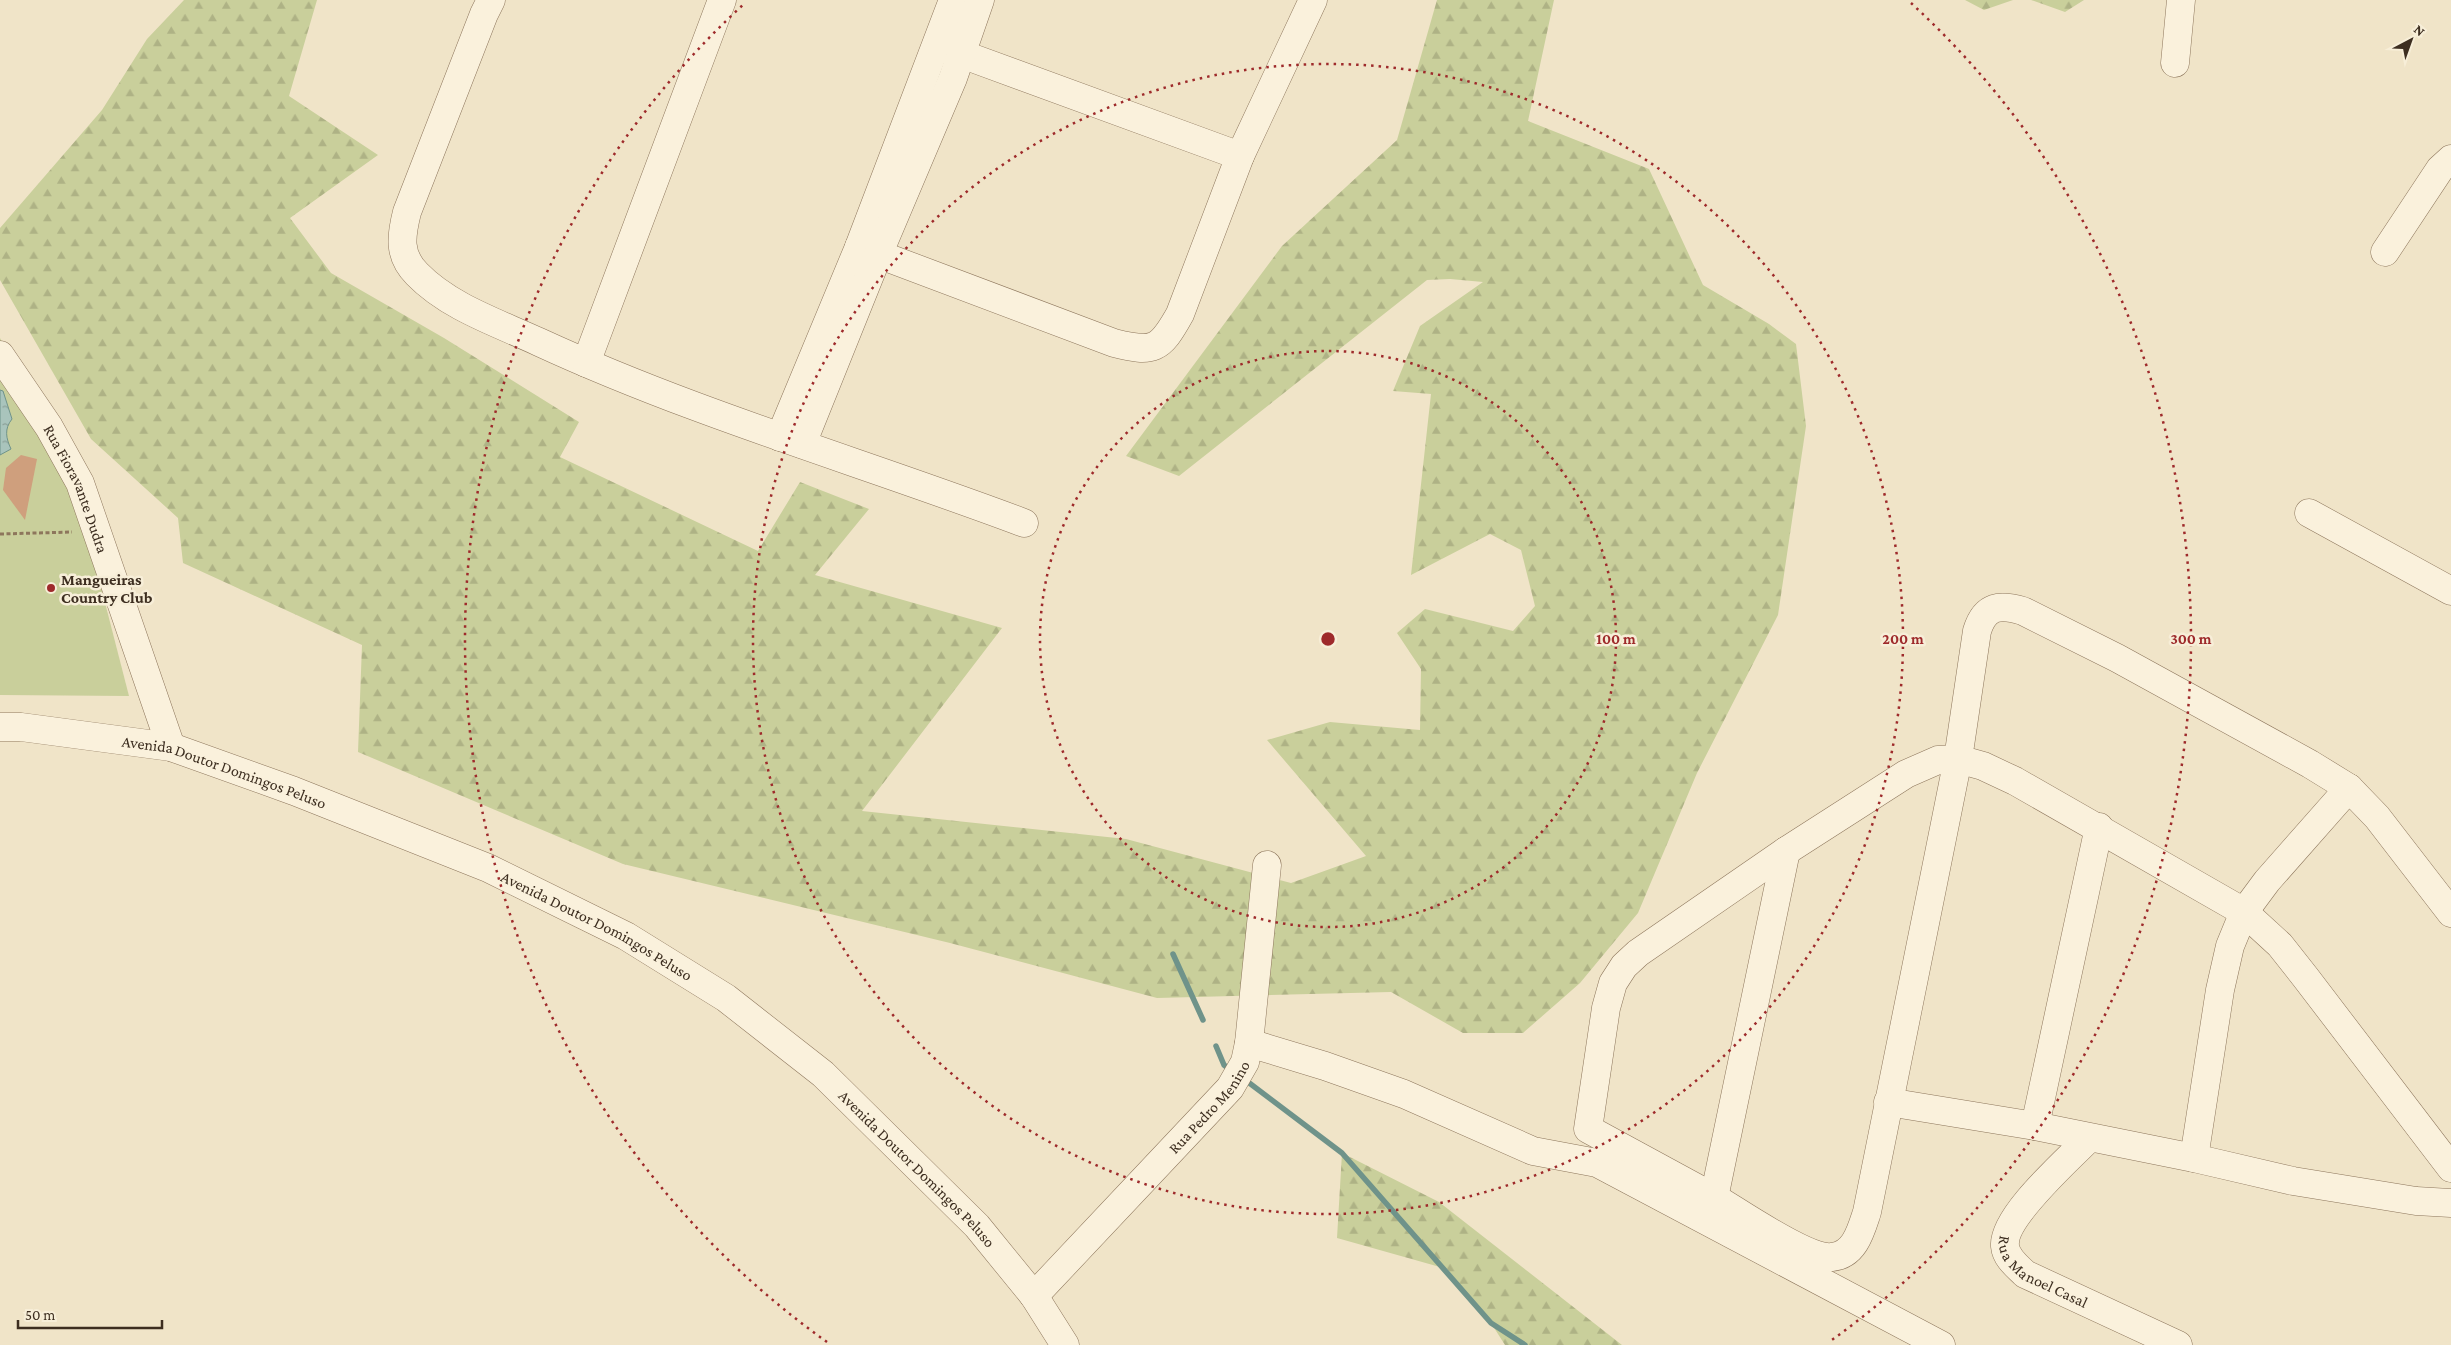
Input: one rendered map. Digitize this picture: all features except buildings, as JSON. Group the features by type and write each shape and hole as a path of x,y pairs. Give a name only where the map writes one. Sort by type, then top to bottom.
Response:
{"street":[{"path":"491,0 407,212 401,236 404,257 417,274 443,295 474,312 586,363 791,441 925,486 1024,523"},
{"path":"586,363 722,0"},
{"path":"950,49 954,0"},
{"path":"791,441 950,49 980,0"},
{"path":"869,251 1114,343 1137,349 1150,349 1159,344 1170,332 1180,314 1240,156 1313,0"},
{"path":"2175,63 2181,0"},
{"path":"950,49 1240,156"},
{"path":"2385,252 2440,169 2451,159"},
{"name":"Rua Fioravante Dudra","path":"0,355 49,427 80,482 171,747"},
{"path":"2309,513 2451,591"},
{"path":"1588,1129 1714,1198 1801,1249 1820,1256 1832,1257 1843,1254 1853,1246 1865,1219 1958,759 1977,631 1980,620 1988,611 1997,607 2008,606 2023,611 2117,658 2310,764 2349,788 2377,817 2451,913"},
{"name":"Avenida Doutor Domingos Peluso","path":"0,727 21,727 171,747 294,791 488,868 626,936 718,993 822,1074 977,1226 1034,1296 1065,1345"},
{"path":"1582,1159 1606,1008 1613,983 1624,966 1638,953 1786,850 1906,774 1938,760 1958,759 1983,766 2015,781 2099,827 2244,912 2280,945 2451,1168"},
{"path":"2194,1158 2220,990 2230,946 2244,912 2267,881 2349,788"},
{"path":"2035,1126 2099,827"},
{"path":"1714,1198 1786,850"},
{"name":"Rua Pedro Menino","path":"1034,1296 1230,1088 1247,1052 1266,865"},
{"path":"1247,1052 1325,1066 1404,1094 1533,1151 1552,1156 1582,1159 1618,1174 1941,1345"},
{"path":"1888,1102 2035,1126 2194,1158 2328,1188 2416,1201 2451,1203"},
{"name":"Rua Manoel Casal","path":"2089,1138 2020,1209 2005,1235 2004,1248 2010,1260 2025,1274 2178,1345"}],"path":[{"path":"0,534 98,531"}],"green space":[{"path":"184,0 317,0 289,96 378,155 290,218 331,273 444,338 579,422 560,457 758,551 800,482 869,509 815,575 1002,628 862,811 1126,839 1291,883 1366,856 1267,740 1330,722 1420,730 1421,669 1397,633 1425,609 1513,631 1535,606 1521,550 1490,534 1411,575 1431,394 1393,391 1420,326 1483,282 1450,279 1427,280 1179,476 1126,456 1282,246 1397,140 1437,0 1554,0 1528,121 1649,169 1703,285 1769,324 1796,344 1806,426 1778,615 1697,773 1638,913 1580,983 1523,1033 1463,1033 1391,992 1157,998 950,943 623,864 358,752 362,645 183,563 178,518 91,439 0,280 0,228 102,110 147,39"},
{"path":"1965,0 2013,0 1984,10"},
{"path":"2031,0 2084,0 2065,12"},
{"name":"Mangueiras Country Club","path":"0,338 74,482 129,696 0,695"},
{"path":"1342,1153 1439,1202 1622,1345 1505,1345 1491,1323 1447,1269 1337,1238"}],"water":[{"path":"0,390 3,391 12,419 8,426 7,434 11,449 0,455"}],"waterway":[{"path":"1173,954 1203,1020"},
{"path":"1216,1046 1224,1065 1232,1071"},
{"path":"1244,1079 1342,1153 1491,1323 1525,1345"}],"place":[{"name":"Mangueiras Country Club","path":"51,588"}]}
